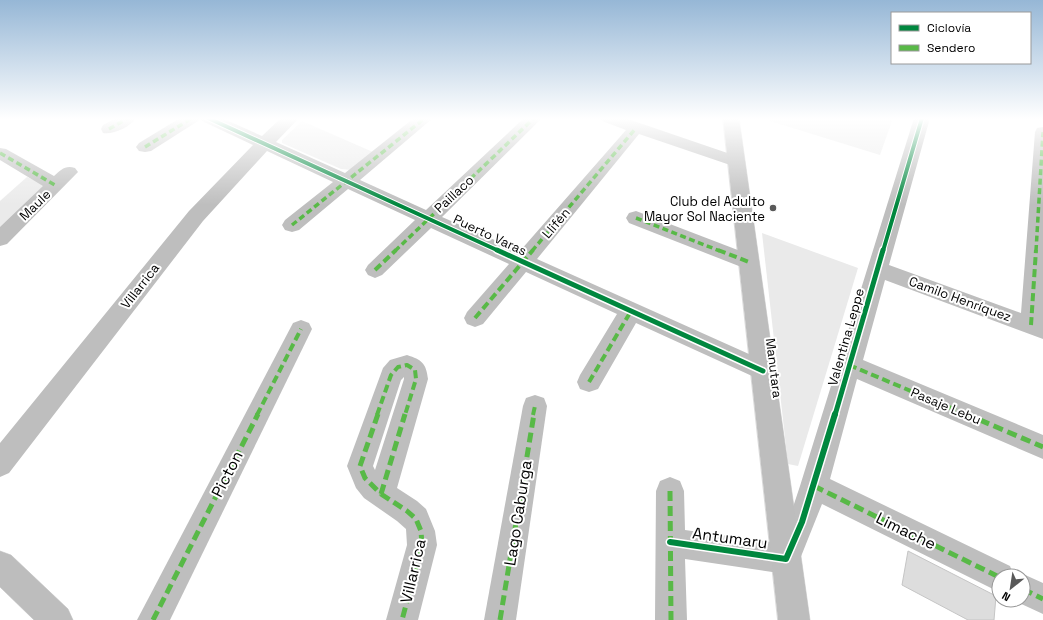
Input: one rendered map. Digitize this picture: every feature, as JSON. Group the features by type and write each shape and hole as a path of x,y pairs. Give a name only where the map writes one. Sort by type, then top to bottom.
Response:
{"main road":[{"name":"Manutara","path":"734,147 794,620"},
{"path":"0,566 57,620"}],"street":[{"name":"Villarrica","path":"0,464 186,227 213,196 261,147"},
{"name":"Puerto Varas","path":"270,147 763,371"},
{"path":"292,225 390,147"},
{"name":"Paillaco","path":"375,270 504,147"},
{"name":"Llifén","path":"475,318 620,147"},
{"path":"692,147 736,162"},
{"name":"Valentina Leppe","path":"786,559 802,522 814,486 913,147"},
{"path":"1037,327 1043,147"},
{"path":"0,153 55,185"},
{"name":"Maule","path":"0,239 69,172"},
{"path":"636,218 749,262"},
{"name":"Camilo Henríquez","path":"877,269 1037,327"},
{"path":"589,382 631,311"},
{"name":"Picton","path":"153,620 301,329"},
{"name":"Pasaje Lebu","path":"849,365 1043,447"},
{"name":"Lago Caburga","path":"500,620 536,406"},
{"name":"Limache","path":"814,486 991,573"},
{"path":"670,491 670,620"},
{"name":"Villarrica","path":"382,494 417,520 422,528 422,545 402,620"},
{"name":"Antumaru","path":"670,542 786,559"},
{"path":"1031,593 1043,599"}],"shaded area":[{"path":"291,147 361,147 373,152 351,170 341,169"},
{"path":"854,147 883,147 880,155"},
{"path":"27,177 47,186 0,230 0,201"},
{"path":"762,233 858,268 798,466 788,464"}],"building":[{"path":"908,551 991,593 991,608 995,608 994,620 968,620 902,585"}],"marked path":[{"path":"292,225 389,147"},
{"path":"375,270 504,147"},
{"path":"475,318 620,147"},
{"path":"1031,325 1042,147"},
{"path":"0,153 55,185"},
{"path":"636,218 749,262"},
{"path":"589,382 631,311"},
{"path":"153,620 301,329"},
{"path":"381,494 416,379 415,370 407,365 398,367 391,375 360,466 365,478 374,488 384,496 407,511 416,519 421,531 422,545 402,620"},
{"path":"849,365 1043,447"},
{"path":"500,620 535,406"},
{"path":"814,486 991,573"},
{"path":"670,491 671,620"},
{"path":"1031,593 1043,599"}],"cycle path":[{"path":"271,147 763,371"},
{"path":"670,542 786,559 802,522 814,486 914,147"}],"place":[{"name":"Club del Adulto Mayor Sol Naciente","path":"773,208"}]}
